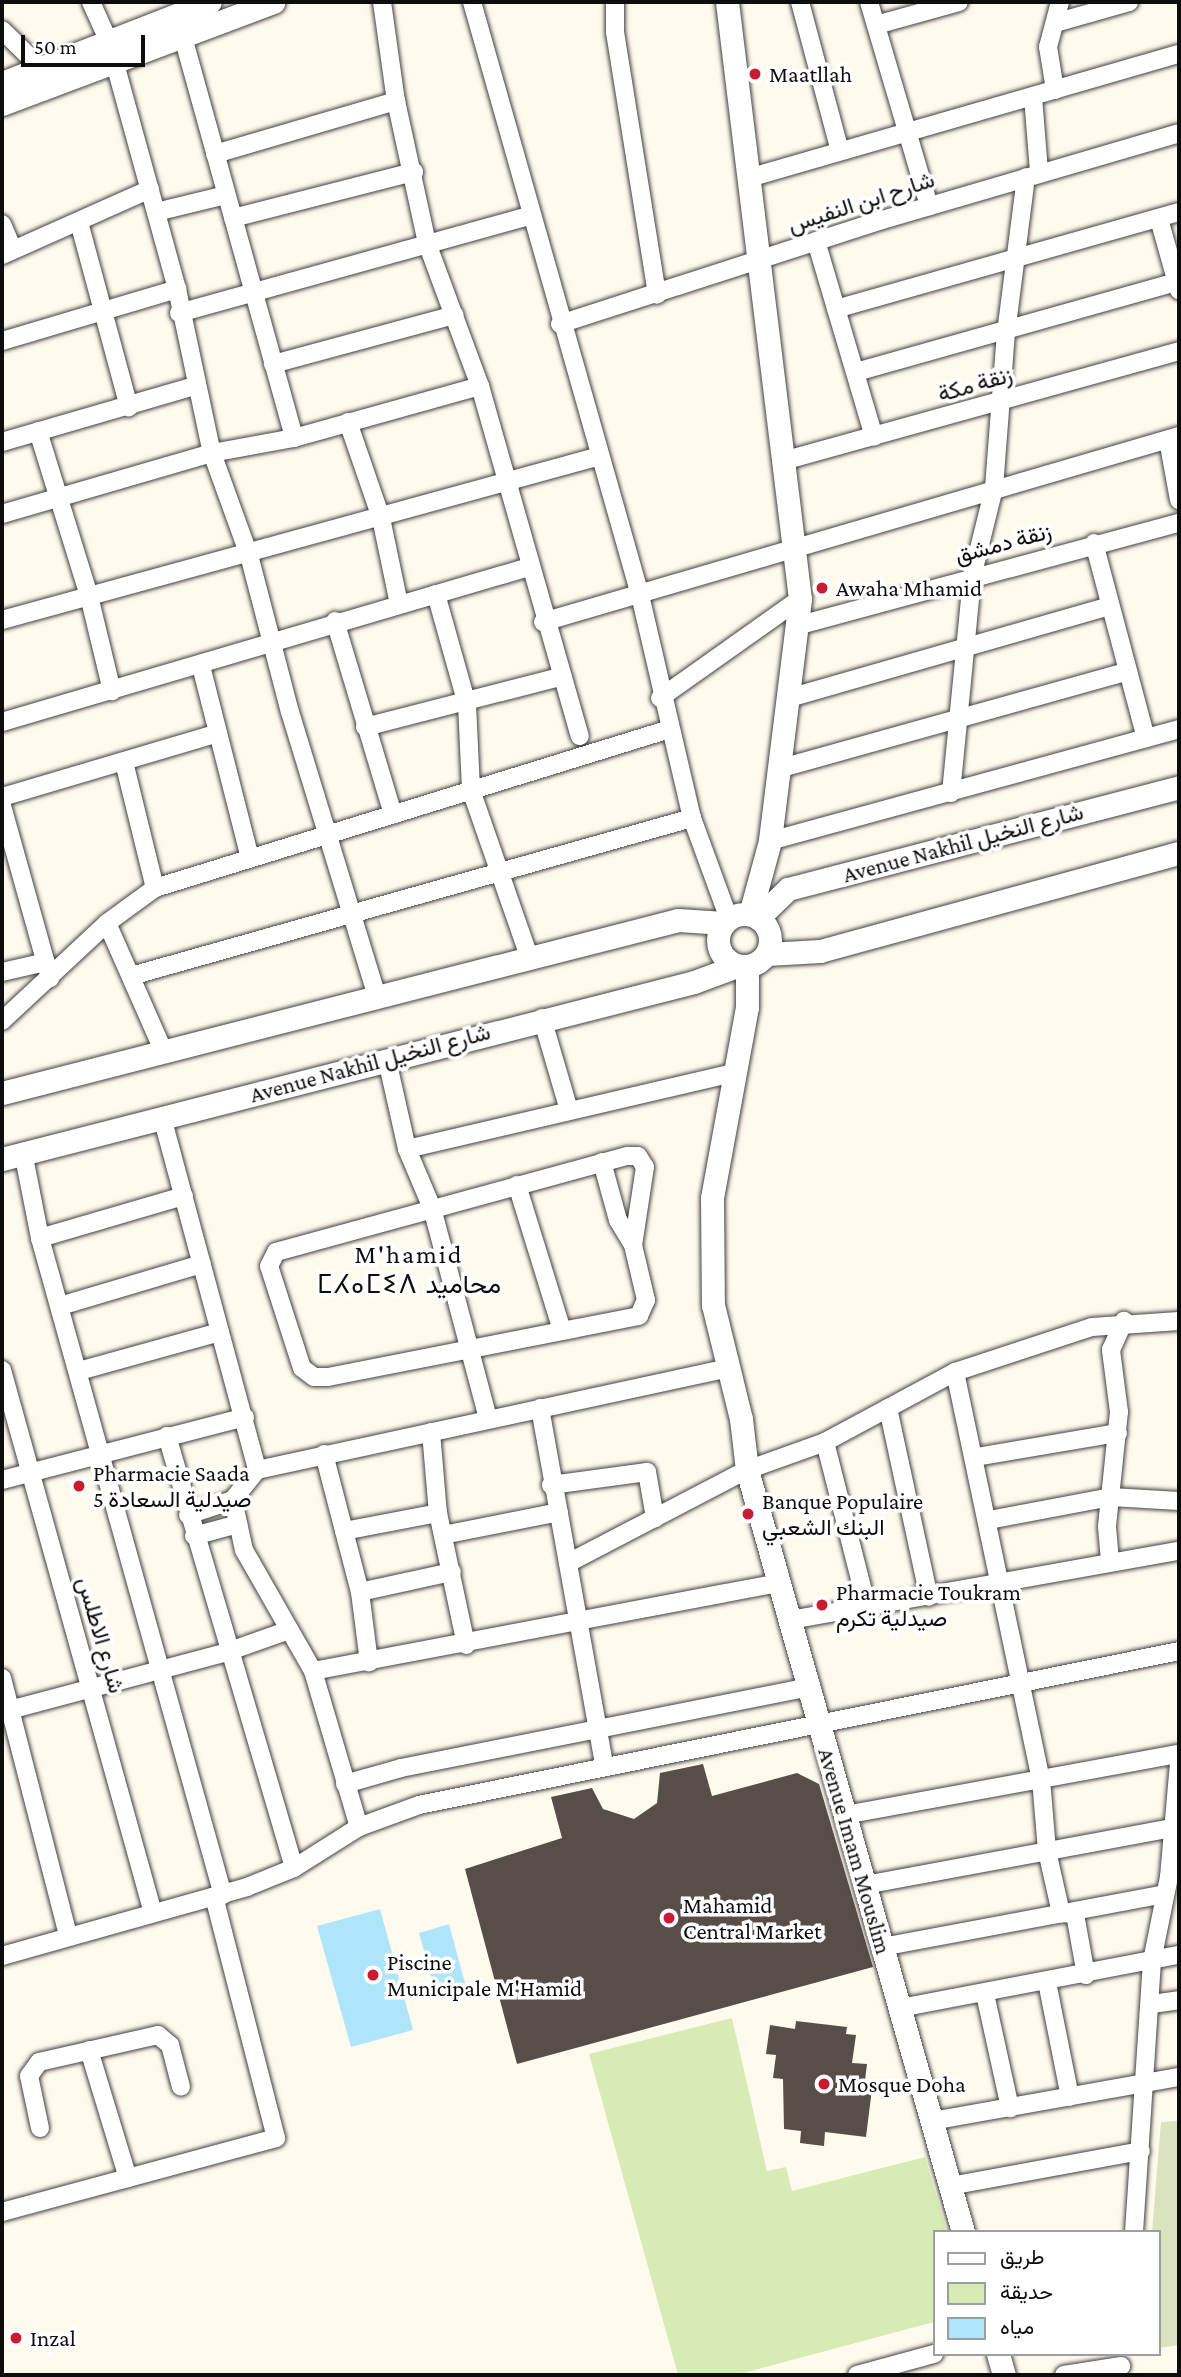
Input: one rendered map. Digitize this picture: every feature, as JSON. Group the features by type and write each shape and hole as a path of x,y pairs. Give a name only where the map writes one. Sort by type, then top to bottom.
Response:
{"street":[{"path":"91,2 112,51 177,289 178,313 212,453 249,555 349,912 377,997"},
{"path":"2,104 210,2"},
{"path":"2,83 41,68 183,37 241,7 273,2"},
{"path":"382,2 396,101 414,172 427,243 480,386 543,622 563,676 580,736"},
{"path":"472,2 529,216 640,595 660,698 692,818 740,918 770,934 767,954 820,951 1179,853"},
{"path":"615,2 615,32 657,295"},
{"path":"727,2 752,177 800,599 800,625 770,841 760,883 740,918 718,945 742,966"},
{"path":"800,2 839,152"},
{"path":"869,2 904,134 929,206"},
{"path":"876,25 959,2"},
{"path":"1055,90 1047,60 1060,2"},
{"path":"1055,23 1129,2"},
{"path":"2,30 41,68"},
{"path":"183,37 293,438"},
{"path":"752,177 1179,54"},
{"path":"951,793 972,577 994,488 1014,259 1033,174 1032,97"},
{"path":"215,154 396,101"},
{"name":"شارح ابن النفيس","path":"560,324 761,262 816,241 929,206 1179,133"},
{"path":"233,218 414,172"},
{"path":"2,224 8,253 150,189"},
{"path":"156,212 226,195"},
{"path":"836,309 1179,212"},
{"path":"178,313 529,216"},
{"path":"856,372 1178,286 1159,219"},
{"path":"79,222 130,407"},
{"path":"816,241 874,437"},
{"path":"2,341 177,289"},
{"path":"273,364 454,315"},
{"name":"زنقة مكة","path":"783,461 1179,351"},
{"path":"2,442 195,386"},
{"path":"2,514 212,453 293,438 480,386"},
{"path":"348,422 381,518 399,604"},
{"path":"38,431 89,596 112,691"},
{"path":"543,622 640,595 795,545 1174,438 1179,500"},
{"path":"2,620 249,555 600,456"},
{"name":"زنقة دمشق","path":"800,625 1094,543 1179,523"},
{"path":"1094,543 1146,738"},
{"path":"2,722 201,666 273,638 528,567"},
{"path":"436,594 467,704 471,790 529,957"},
{"path":"660,698 800,599"},
{"path":"789,698 1110,606"},
{"path":"335,621 393,814"},
{"path":"201,666 250,858"},
{"path":"778,769 1128,671"},
{"path":"365,727 467,704 563,676"},
{"path":"2,1021 48,970 155,888 670,729"},
{"path":"770,841 1179,729"},
{"path":"2,797 218,733"},
{"path":"124,762 155,888"},
{"name":"Avenue Nakhil شارع النخيل","path":"781,893 1179,788"},
{"path":"2,806 48,970"},
{"path":"131,976 349,912 499,874 692,818"},
{"path":"2,874 20,871"},
{"path":"760,883 767,892 781,893"},
{"path":"2,1093 678,920 740,918 781,893"},
{"path":"107,923 164,1052"},
{"name":"Avenue Nakhil شارع النخيل","path":"12,1155 542,1018 694,982 742,966 767,954"},
{"name":"Avenue Imam Mouslim","path":"742,966 747,1007 710,1229 713,1305 741,1419 747,1469 962,2230"},
{"path":"2,972 48,970"},
{"path":"542,1018 568,1107"},
{"path":"387,1060 407,1149 432,1208 488,1419"},
{"path":"407,1149 568,1107 734,1073"},
{"path":"162,1117 257,1470"},
{"path":"2,2212 276,2138 161,1670 79,1371 40,1238 12,1155"},
{"path":"628,1156 643,1160 633,1245 644,1312 471,1349 314,1377 302,1368 270,1266 270,1258 284,1247 432,1208 628,1156"},
{"path":"602,1162 618,1220 633,1245"},
{"path":"517,1185 562,1330"},
{"path":"40,1238 184,1196"},
{"path":"60,1306 202,1264"},
{"path":"568,1563 747,1469 825,1442 955,1372 1124,1321 1179,1321"},
{"path":"1110,1561 1111,1497 1118,1433 1111,1350 1124,1321"},
{"path":"79,1371 220,1332"},
{"path":"188,1515 233,1500 257,1470 727,1368"},
{"name":"شارع الاطلس","path":"2,1370 28,1473 92,1689 153,1913"},
{"path":"955,1372 976,1457 999,1583 1022,1681 1041,1779 1047,1852 1061,1913"},
{"path":"540,1408 551,1485 568,1563 575,1620 604,1764"},
{"path":"888,1408 929,1597"},
{"path":"2,1480 244,1417"},
{"path":"431,1432 438,1513 466,1645"},
{"path":"976,1457 1118,1433"},
{"path":"167,1436 227,1652 294,1868"},
{"path":"825,1442 867,1607"},
{"path":"324,1454 360,1592 369,1662"},
{"path":"551,1485 647,1472 655,1518"},
{"path":"989,1520 1111,1497 1179,1501"},
{"path":"233,1500 249,1561 313,1671 359,1827"},
{"path":"443,1535 559,1512"},
{"path":"344,1531 438,1513"},
{"path":"194,1536 238,1524"},
{"path":"790,1620 929,1597 1110,1561 1179,1551"},
{"path":"360,1592 452,1572"},
{"path":"313,1671 466,1645 575,1620 779,1583"},
{"path":"6,1710 227,1652 289,1630"},
{"path":"2,1956 68,1934 218,1896 294,1868 359,1827 444,1798 1179,1651"},
{"path":"2,1678 6,1710 68,1934"},
{"path":"345,1784 598,1728 808,1686"},
{"path":"845,1815 1179,1754"},
{"path":"1134,2230 1147,2082 1152,1961 1171,1882 1179,1772"},
{"path":"865,1885 1173,1828"},
{"path":"883,1947 1061,1913 1171,1882"},
{"path":"1061,1913 1075,1914 1086,1975"},
{"path":"900,2008 1086,1975 1179,1955"},
{"path":"1047,1982 1070,2097"},
{"path":"985,1994 1010,2108"},
{"path":"1152,2004 1179,2000"},
{"path":"40,2128 30,2069 39,2062 158,2035 170,2045 181,2087"},
{"path":"89,2050 128,2178"},
{"path":"932,2121 1179,2077"},
{"path":"950,2186 1141,2151"},
{"path":"858,2375 932,2355"},
{"path":"999,2356 1004,2375"},
{"path":"1064,2375 1121,2365"}],"green space":[{"path":"732,2018 767,2171 786,2167 792,2191 925,2157 946,2230 932,2230 932,2323 736,2375 678,2375 589,2054"},
{"path":"1179,2121 1179,2345 1160,2348 1160,2230 1152,2230 1161,2122"}],"water":[{"path":"380,1909 413,2030 351,2047 317,1926"},
{"path":"449,1924 465,1983 435,1991 419,1933"}],"building":[{"name":"Mahamid Central Market","path":"703,1764 712,1796 797,1773 819,1784 873,1967 517,2064 465,1869 562,1838 551,1797 592,1788 603,1809 634,1819 657,1803 660,1773"},
{"name":"Mosque Doha","path":"796,2021 847,2027 846,2034 856,2035 852,2063 867,2064 864,2088 872,2089 866,2137 825,2132 824,2146 800,2143 801,2131 784,2129 783,2079 773,2078 776,2055 766,2054 770,2025 795,2029"}],"place":[{"name":"Maatllah","path":"755,74"},
{"name":"Awaha Mhamid","path":"822,588"},
{"name":"Pharmacie Saada 5 صيدلية السعادة","path":"79,1486"},
{"name":"Banque Populaire البنك الشعبي","path":"748,1514"},
{"name":"Pharmacie Toukram صيدلية تكرم","path":"822,1605"},
{"name":"Mahamid Central Market","path":"669,1918"},
{"name":"Piscine Municipale M'Hamid","path":"373,1975"},
{"name":"Mosque Doha","path":"824,2084"},
{"name":"Inzal","path":"16,2338"}],"district":[{"name":"M'hamid ⵎⵃⴰⵎⵉⴷ محاميد","path":"409,1270"}]}
